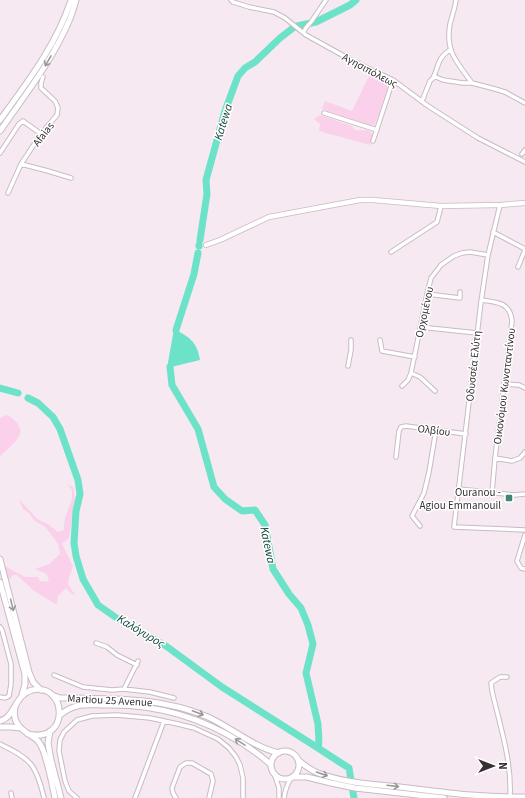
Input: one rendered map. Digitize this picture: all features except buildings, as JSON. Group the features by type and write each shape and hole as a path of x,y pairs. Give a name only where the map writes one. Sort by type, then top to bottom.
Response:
{"main road":[{"path":"0,120 39,65 54,40 71,0"},
{"path":"0,131 44,67 61,38 70,20 76,0"},
{"path":"0,559 27,673 26,684 22,696"},
{"path":"0,582 27,673 41,690 52,695 57,700 60,708 60,715 55,727 43,735 36,736 28,734"},
{"path":"0,721 10,715 16,704 27,692 41,690"},
{"name":"Martiou 25 Avenue","path":"52,695 60,698 133,699 172,705 222,724 257,745 279,752"},
{"path":"16,704 14,712 16,721 20,728 38,741 44,752 55,798"},
{"name":"Martiou 25 Avenue","path":"60,715 72,707 81,705 114,705 153,708 170,712 216,728 256,752 271,765"},
{"path":"0,727 10,726 20,728"},
{"path":"50,731 48,743 61,798"},
{"path":"444,798 353,788 307,777 284,780 275,776 271,765 272,760 279,752 284,751 295,755 298,760 308,769 317,773 352,781 472,796 525,797"},
{"path":"292,778 298,771 298,760"}],"street":[{"name":"Αγησιπόλεως","path":"231,0 249,8 274,12 285,18 304,33 352,61 393,80 422,102 478,138 525,162"},
{"path":"304,33 326,0"},
{"path":"456,0 448,35 450,50 472,83"},
{"path":"422,102 441,57 450,50"},
{"path":"432,78 436,77 443,80 472,83 505,92 525,103"},
{"name":"Afaias","path":"8,193 21,164 57,115 58,108 55,101 41,88 43,78"},
{"path":"373,141 393,80"},
{"path":"324,113 377,130"},
{"path":"0,153 19,124 23,121 42,134"},
{"path":"522,154 525,150"},
{"path":"21,164 71,178"},
{"path":"206,245 262,220 360,200 441,206 525,203"},
{"name":"Οδυσσέα Ελύτη","path":"500,205 488,255 481,300 454,527 525,530"},
{"path":"390,252 437,222 441,206"},
{"path":"493,232 525,250 518,267"},
{"name":"Ορχομένου","path":"402,386 408,380 411,373 431,278 438,268 454,256 470,252 488,255"},
{"path":"427,294 460,298 460,292"},
{"name":"Οικονόμου Κωνσταντίνου","path":"481,300 501,303 510,313 512,321 492,493"},
{"path":"420,327 477,333"},
{"path":"348,366 351,340"},
{"path":"380,340 382,351 415,357"},
{"path":"411,373 420,377 435,391"},
{"path":"504,384 520,385 525,388"},
{"path":"426,390 430,386"},
{"name":"Ολβίου","path":"396,457 399,431 401,427 406,426 466,434"},
{"path":"420,526 412,516 424,493 436,430"},
{"path":"495,458 512,461 520,458 525,452"},
{"path":"459,489 492,493 525,494"},
{"path":"525,535 517,561 521,568 525,569"},
{"path":"0,627 11,664 12,684 9,696 4,698 0,697"},
{"path":"96,643 107,647 117,655 137,663 124,689"},
{"path":"54,675 83,687 150,692 174,698"},
{"path":"507,677 500,677 491,683 511,779 510,797"},
{"path":"77,798 69,791 65,781 59,751 60,740 64,732 77,720 92,716 116,715 164,721 194,728 218,739 229,748 240,765 243,778 243,798"},
{"path":"135,798 164,721"},
{"path":"0,744 18,753 33,766 44,798"},
{"path":"176,798 172,788 180,767 186,762 192,763 211,774 213,781 209,798"},
{"path":"275,776 279,788 279,798"},
{"path":"284,798 288,783 292,778"},
{"path":"11,793 12,798"}],"shaded area":[{"path":"369,76 385,81 388,87 375,124 372,126 322,109 325,101 352,111"},
{"path":"320,115 352,126 355,130 365,130 371,132 372,135 370,145 319,131 320,124 314,119"},
{"path":"174,329 192,340 197,348 200,360 167,368"},
{"path":"7,415 18,424 20,427 20,434 14,443 0,456 0,418"},
{"path":"67,484 73,487 75,500 69,538 62,544 73,566 68,584 75,595 66,588 58,596 57,605 33,590 17,575 13,575 9,580 5,566 25,577 38,577 40,581 49,582 47,574 35,569 49,564 60,554 58,544 45,527 35,521 29,513 23,509 19,499 37,519 48,524 58,532 64,530 65,518 72,499 72,490"}],"waterway":[{"name":"Katewa","path":"297,26 316,22 350,5 356,0"},
{"name":"Katewa","path":"200,240 207,194 206,180 225,111 238,76 245,68 255,62 280,38 293,28"},
{"name":"Katewa","path":"176,330 194,274 198,253"},
{"name":"Katewa","path":"170,367 172,385 198,429 214,487 225,499 242,511 255,510 265,525 273,569 289,594 301,608 308,625 313,644 306,673 318,724 318,748"},
{"name":"Καλόγυρος","path":"0,388 18,393"},
{"name":"Καλόγυρος","path":"28,398 38,403 53,417 60,429 78,480 80,494 76,511 74,543 76,556 83,579 98,605 118,619 166,646 222,687 349,768 354,798"}],"place":[{"name":"Ouranou - Agiou Emmanouil","path":"509,498"}]}
